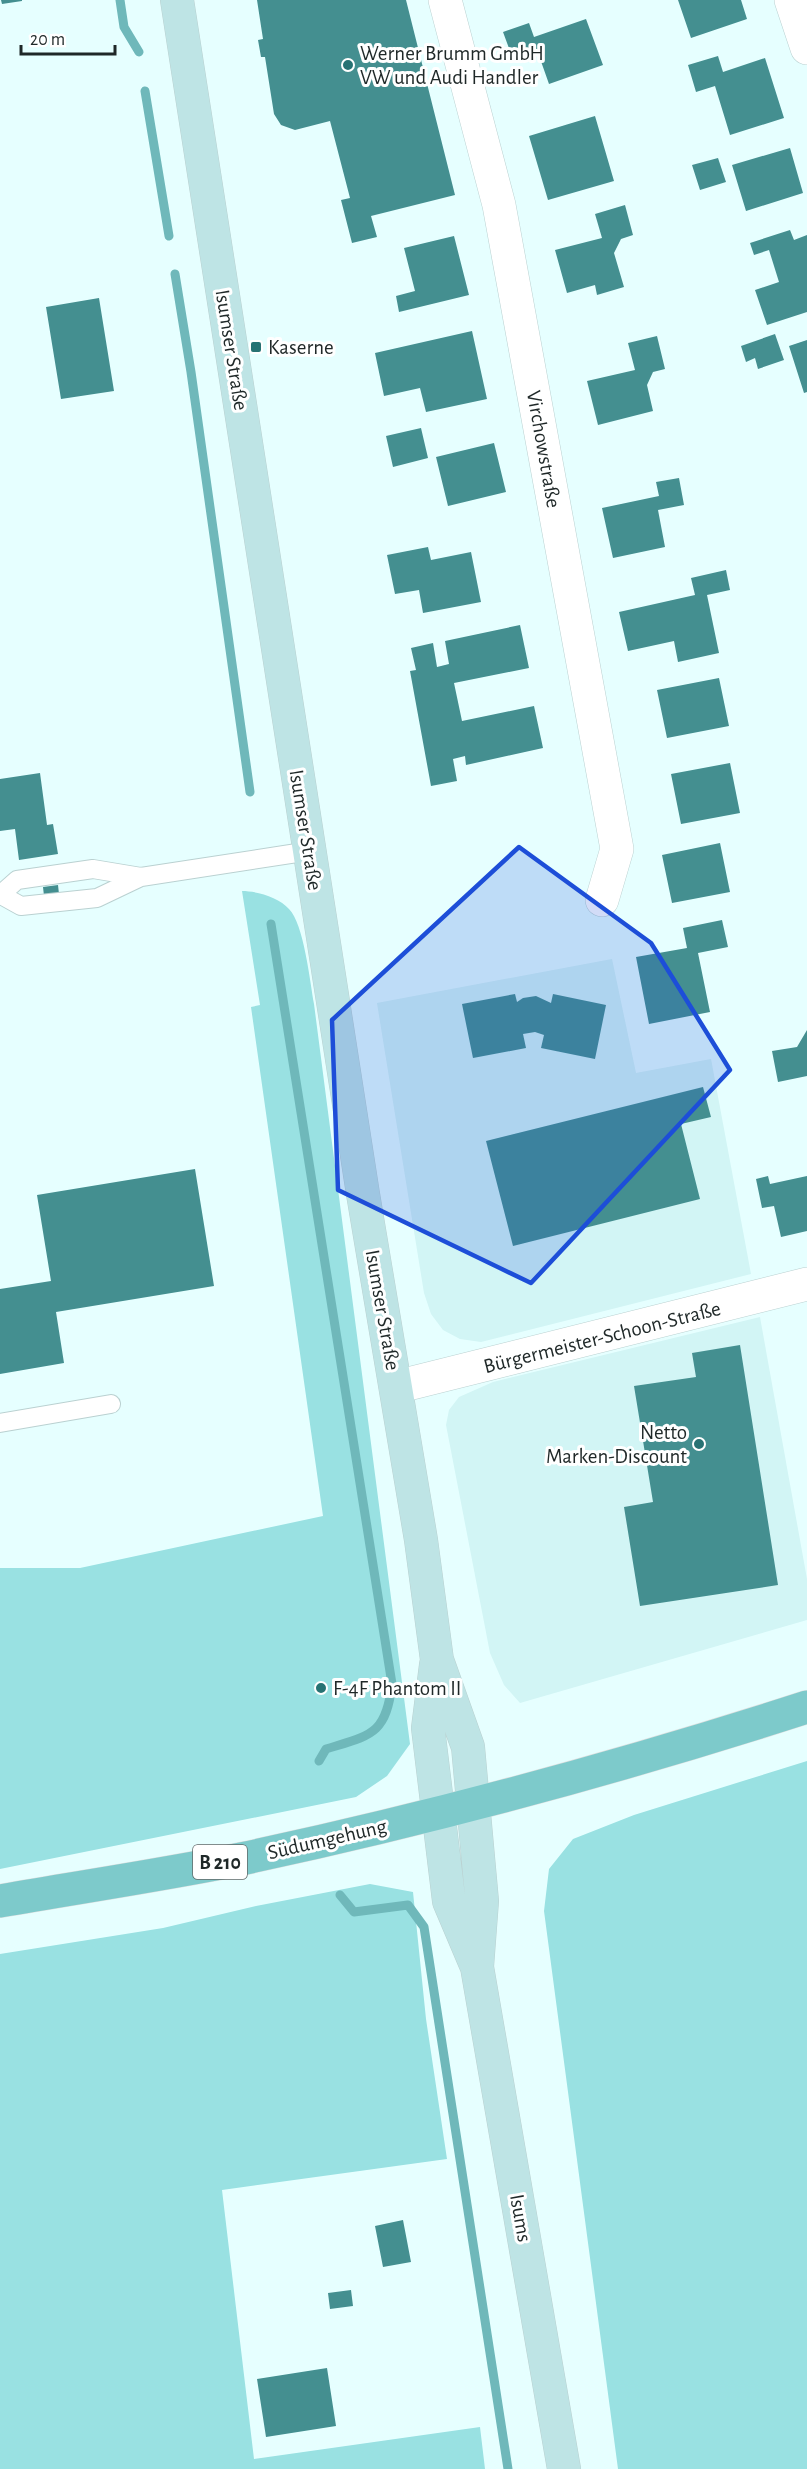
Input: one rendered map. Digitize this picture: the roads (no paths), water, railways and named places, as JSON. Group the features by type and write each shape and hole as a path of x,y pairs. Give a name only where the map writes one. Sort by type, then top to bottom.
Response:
{"main road":[{"name":"B 210","path":"475,1805 666,1753 807,1707"},
{"name":"Südumgehung","path":"0,1901 240,1859 475,1805"}],"street":[{"name":"Isumser Straße","path":"177,0 396,1387 436,1660 468,1747 475,1805"},
{"name":"Virchowstraße","path":"446,0 499,205 617,849 603,900"},
{"path":"791,0 807,48"},
{"name":"Bürgermeister-Schoon-Straße","path":"396,1387 807,1284"},
{"name":"Isumser Straße","path":"436,1660 428,1728 438,1814"},
{"name":"Isums","path":"475,1805 482,1901 477,1967"},
{"name":"Isums","path":"438,1814 449,1901 477,1967 564,2469"}],"lane":[{"path":"152,881 93,869 17,880 0,895 21,906 97,897 152,881 310,851"},
{"path":"0,1423 111,1404"}],"waterway":[{"path":"120,0 124,27 139,52"},
{"path":"145,91 169,236"},
{"path":"175,274 250,792"},
{"path":"271,924 392,1684 385,1714 374,1730 365,1736 326,1749 319,1761"},
{"path":"340,1895 354,1912 408,1905 424,1927 508,2469"}],"place":[{"name":"Werner Brumm GmbH VW und Audi Handler","path":"348,65"},
{"name":"Kaserne","path":"256,347"},
{"name":"Netto Marken-Discount","path":"699,1444"},
{"name":"F-4F Phantom II","path":"321,1688"}]}
